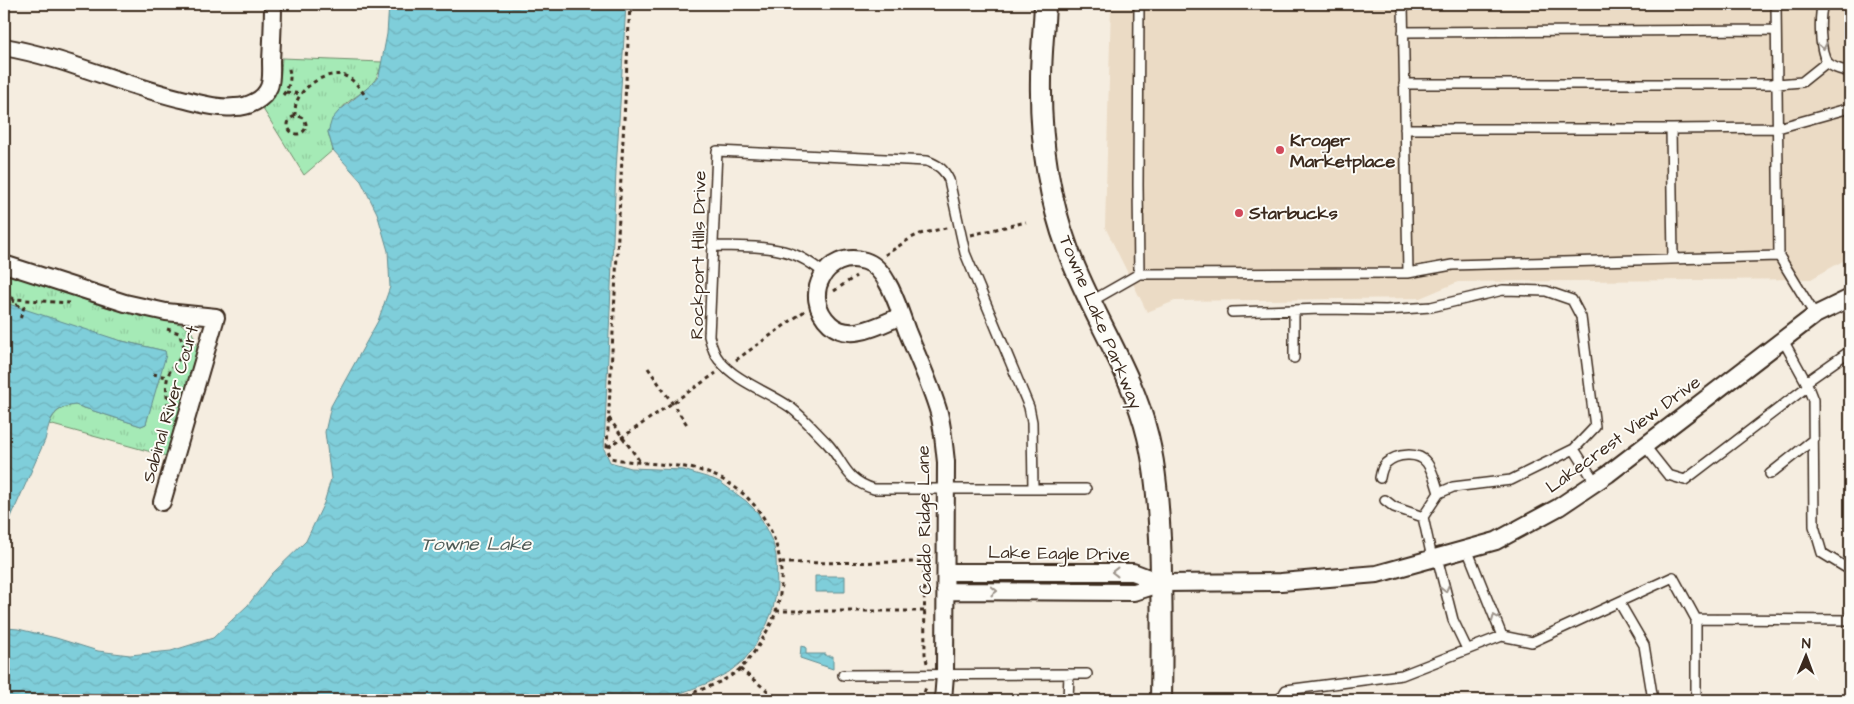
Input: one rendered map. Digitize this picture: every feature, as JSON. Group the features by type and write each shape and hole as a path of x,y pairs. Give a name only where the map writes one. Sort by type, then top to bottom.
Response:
{"street":[{"path":"4,47 66,62 164,95 234,108 246,106 260,99 269,87 273,4"},
{"name":"Towne Lake Parkway","path":"1045,4 1041,80 1044,150 1054,206 1068,250 1090,302 1129,380 1148,436 1158,493 1162,583 1162,700"},
{"path":"872,265 865,261 850,259 836,263 824,272 817,287 817,303 822,316 832,326 848,332 865,331 901,316"},
{"name":"Sabinal River Court","path":"4,264 125,303 166,312 216,317 162,502"},
{"name":"Caddo Ridge Lane","path":"872,265 878,269 887,282 901,316 930,387 939,414 944,440 946,572 939,675 943,700"},
{"name":"Lakecrest View Drive","path":"1162,583 1280,582 1377,574 1496,541 1559,507 1645,446 1816,315 1850,298"},
{"name":"Lake Eagle Drive","path":"946,572 1133,572 1162,583"},
{"path":"945,591 1134,592 1162,583"}],"lane":[{"path":"1139,4 1138,185 1140,274"},
{"path":"1403,4 1408,273"},
{"path":"1776,4 1779,256 1816,315"},
{"path":"1823,4 1820,12 1822,46 1827,62 1838,69 1850,72"},
{"path":"1403,32 1776,30"},
{"path":"1404,84 1777,84 1802,82 1827,62"},
{"path":"1405,129 1778,128 1850,108"},
{"path":"1671,129 1673,259"},
{"name":"Rockport Hills Drive","path":"958,226 949,180 945,172 938,165 928,161 717,151 709,336 712,349 719,361 735,375 790,407 829,445 850,477 861,485 874,489 1086,489"},
{"path":"958,226 965,253 1029,407 1032,422 1033,489"},
{"path":"712,246 791,253 824,272"},
{"path":"1090,302 1140,274 1408,273 1452,265 1779,256"},
{"path":"1232,312 1386,310 1431,307 1503,290 1546,291 1572,300 1581,317 1595,427 1574,449 1511,480 1453,487 1440,493 1423,517"},
{"path":"1294,310 1294,358"},
{"path":"1783,340 1807,384 1813,400 1814,526 1822,553 1845,567 1850,567"},
{"path":"1645,446 1668,475 1685,480 1850,351"},
{"path":"1770,474 1814,439"},
{"path":"1574,449 1595,482"},
{"path":"1380,478 1385,464 1391,460 1404,455 1418,456 1426,461 1440,493"},
{"path":"1385,500 1394,508 1423,517"},
{"path":"1423,517 1453,620 1467,650"},
{"path":"1467,549 1502,636"},
{"path":"1280,700 1286,690 1402,675 1502,636 1532,642 1673,577 1696,619 1696,700"},
{"path":"1619,602 1644,645 1653,700"},
{"path":"1696,619 1850,620"},
{"path":"1068,700 1069,674"},
{"path":"843,675 1087,674"}],"path":[{"path":"630,4 607,448 611,458 631,463 679,465 725,480 741,491 769,526 777,543 781,562 781,584 776,611 756,648 740,669 718,682 671,700"},
{"path":"629,15 637,4"},
{"path":"295,116 296,104 301,94 322,77 336,74 348,77 367,98"},
{"path":"286,92 301,94"},
{"path":"295,116 303,118 306,124 305,130 299,134 293,133 288,127 289,120 295,116"},
{"path":"961,237 1026,222"},
{"path":"607,448 911,238 920,234 958,226"},
{"path":"4,293 14,299 13,304 24,307 20,318"},
{"path":"169,425 167,378 180,360 185,349 179,333"},
{"path":"648,368 688,426"},
{"path":"153,374 167,378"},
{"path":"609,417 641,463"},
{"path":"922,700 926,686 939,675 925,654 924,557"},
{"path":"781,562 924,562"},
{"path":"776,611 925,611"},
{"path":"740,669 779,700"}],"shaded area":[{"path":"1111,4 1850,4 1850,257 1811,279 1458,282 1420,298 1175,301 1147,312 1105,227"}],"green space":[{"path":"282,58 382,62 375,80 365,90 345,104 334,118 328,132 333,150 304,175 263,109 273,97 278,86"},
{"path":"4,272 103,306 181,324 191,331 196,340 197,350 166,456 49,424 59,410 75,405 141,426 146,424 165,351 4,309"}],"water":[{"name":"Towne Lake","path":"389,4 626,4 616,171 604,449 610,462 631,468 683,470 713,479 746,501 758,513 773,543 776,556 777,587 773,609 767,624 744,660 729,672 708,683 665,700 4,700 4,624 7,628 56,638 98,651 130,655 171,651 213,638 248,605 272,574 306,541 324,503 331,479 325,432 331,406 378,321 390,287 388,251 377,213 361,181 333,150 328,132 332,119 339,111 371,85 379,76 387,34"},
{"path":"9,304 118,340 165,351 166,355 146,424 141,426 75,405 61,409 53,416 45,440 4,533 4,309 5,305"},
{"path":"815,576 845,576 845,592 815,592"},
{"path":"801,646 806,647 806,654 833,656 833,669 800,658"}],"place":[{"name":"Kroger Marketplace","path":"1280,150"},
{"name":"Starbucks","path":"1239,213"}]}
